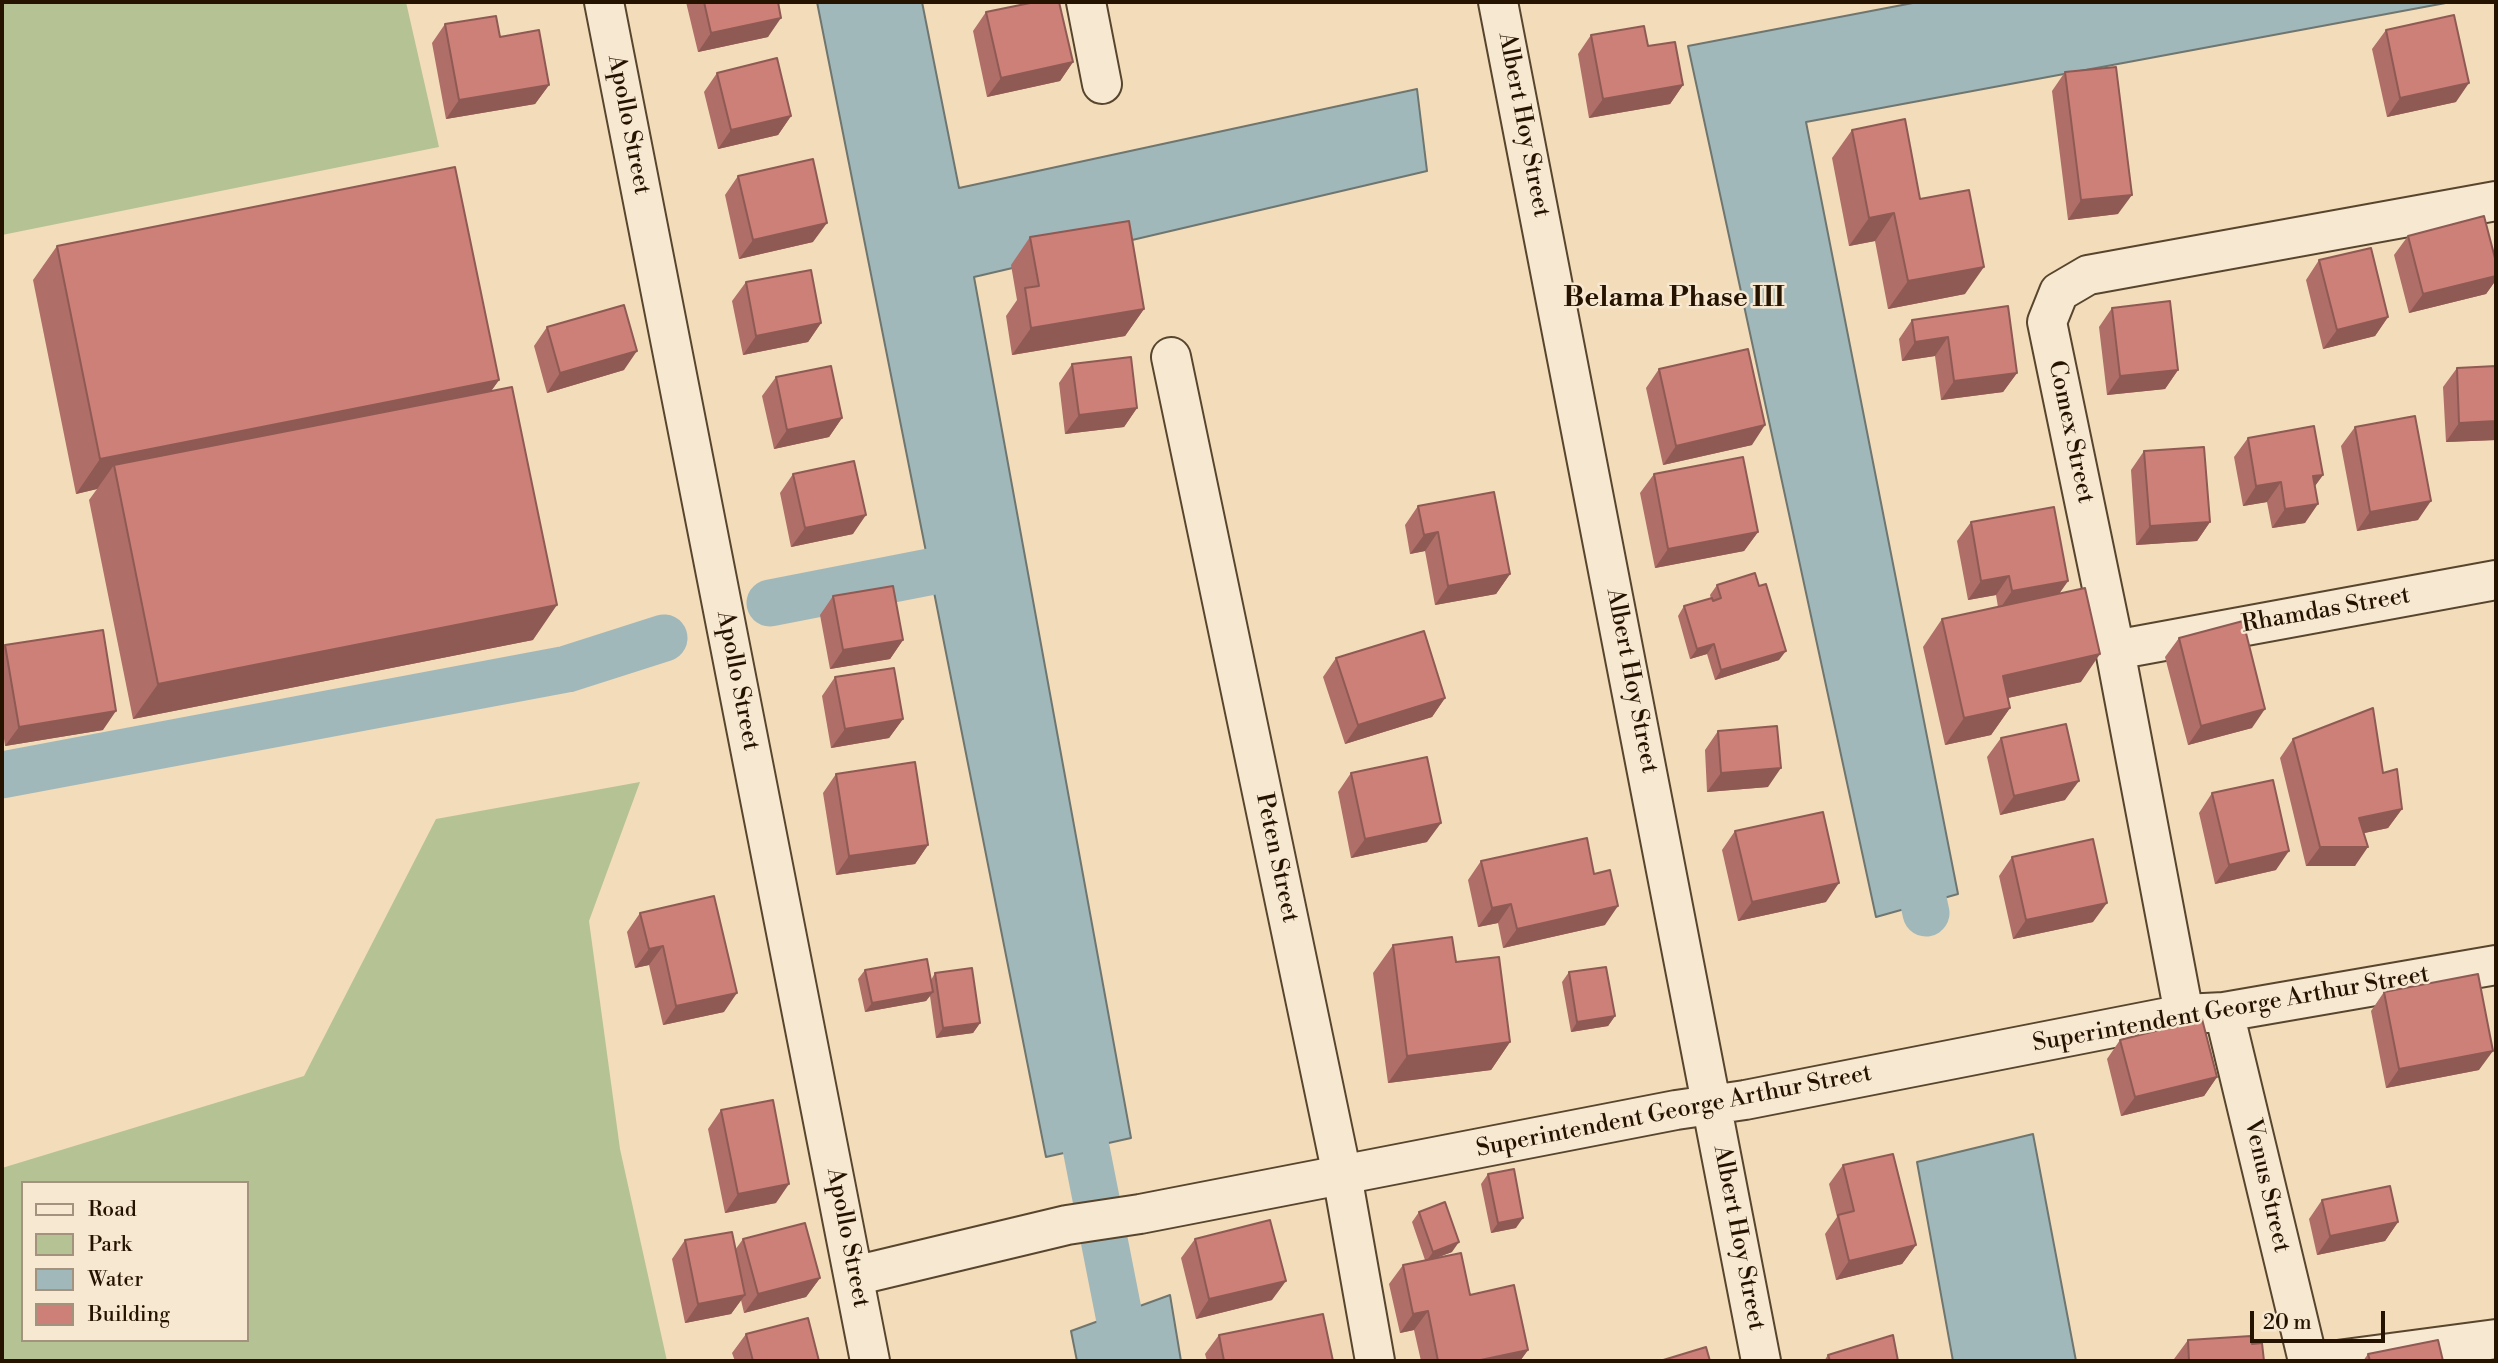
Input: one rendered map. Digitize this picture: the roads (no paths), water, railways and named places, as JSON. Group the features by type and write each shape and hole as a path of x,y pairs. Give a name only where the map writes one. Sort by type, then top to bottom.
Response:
{"street":[{"name":"Apollo Street","path":"604,2 870,1361"},
{"path":"1086,2 1102,84"},
{"name":"Albert Hoy Street","path":"1498,2 1761,1361"},
{"name":"Comex Street","path":"2184,1014 2115,650 2047,322 2059,292 2088,275 2496,201"},
{"name":"Peten Street","path":"1171,357 1342,1174 1375,1361"},
{"name":"Rhamdas Street","path":"2115,650 2496,580"},
{"name":"Superintendent George Arthur Street","path":"855,1276 1067,1225 1140,1214 1676,1110 1713,1106 2184,1014 2224,1012 2496,965"},
{"name":"Venus Street","path":"2224,1012 2308,1361"},
{"path":"2330,1361 2496,1339"}],"water":[{"path":"817,2 922,2 959,188 1417,89 1427,171 974,277 1131,1138 1046,1157"},
{"path":"1918,2 2451,2 1806,122 1958,894 1876,917 1688,46"},
{"path":"2033,1134 2076,1361 1953,1361 1917,1162"},
{"path":"1170,1295 1181,1361 1077,1361 1071,1331"}],"waterway":[{"path":"770,603 970,564"},
{"path":"2,775 567,669 664,638"},
{"path":"1911,842 1926,913"},
{"path":"1074,1087 1128,1361"}],"district":[{"name":"Belama Phase III","path":"1674,299"}]}
